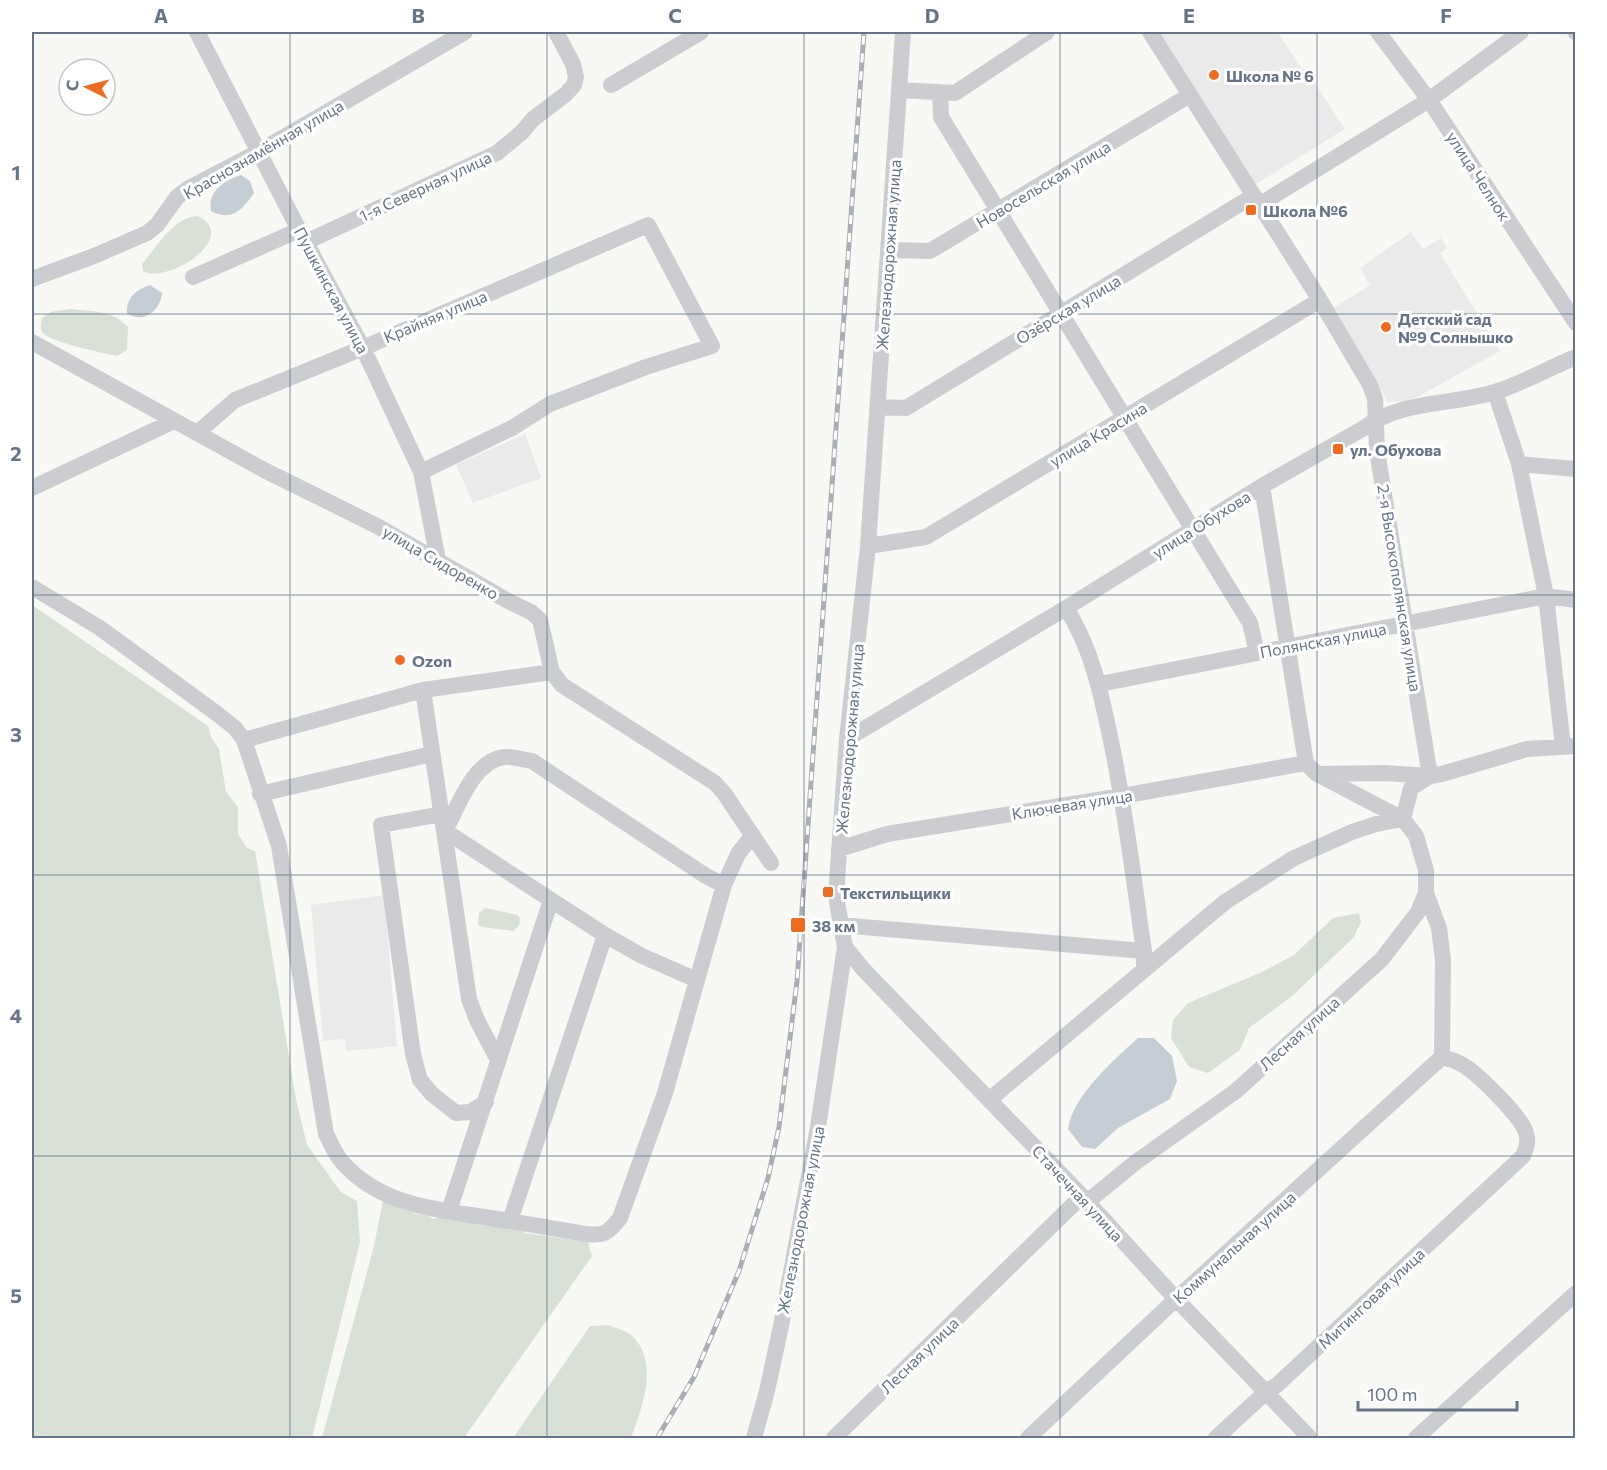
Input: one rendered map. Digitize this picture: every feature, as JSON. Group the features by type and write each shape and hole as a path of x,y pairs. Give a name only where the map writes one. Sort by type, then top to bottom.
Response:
{"street":[{"name":"Пушкинская улица","path":"197,32 302,236 363,348 421,472 438,560"},
{"name":"Краснознамённая улица","path":"32,279 147,233 157,225 177,197 189,188 260,151 465,32"},
{"name":"1-я Северная улица","path":"302,236 497,153 574,85 576,77 573,64 556,32"},
{"path":"611,85 701,32"},
{"name":"Железнодорожная улица","path":"754,1438 781,1326 818,1127 845,947 837,902 839,849 847,739 868,546 903,32"},
{"path":"899,90 955,93 1047,32"},
{"name":"2-я Высокополянская улица","path":"1150,32 1320,300 1370,385 1375,399 1377,451 1430,776"},
{"name":"улица Челнок","path":"1378,32 1429,100 1575,323"},
{"name":"Озёрская улица","path":"878,407 906,408 1061,314 1429,100 1521,32"},
{"path":"940,92 941,117 1250,623 1257,653"},
{"name":"Новосельская улица","path":"888,250 930,251 1190,95"},
{"name":"Крайняя улица","path":"197,433 235,400 363,348 648,225 712,346 646,367 550,404 512,428 421,472"},
{"path":"194,277 302,236"},
{"name":"улица Красина","path":"868,546 926,537 1320,300"},
{"name":"улица Сидоренко","path":"32,342 264,470 377,526 531,612 540,620 552,672"},
{"name":"улица Обухова","path":"847,739 1066,608 1262,486 1364,428 1376,418 1495,392 1575,357"},
{"path":"1402,819 1411,788 1430,776 1527,749 1569,746 1546,596 1519,464 1495,392"},
{"path":"32,488 174,421"},
{"path":"1519,464 1575,469"},
{"path":"1262,486 1288,647 1312,769 1402,819 1416,836 1426,870 1426,893 1439,928 1443,960 1442,1057"},
{"path":"32,587 100,628 223,718 244,740 279,846 326,1134 340,1160 372,1188 396,1200 591,1235 609,1232 620,1218 665,1093 724,885 738,854 752,836"},
{"name":"Полянская улица","path":"1100,684 1546,596 1575,600"},
{"path":"1066,608 1077,625 1100,684 1122,796 1144,951 1144,970"},
{"path":"244,740 423,690 552,672 562,685 715,783 771,863"},
{"path":"423,690 469,999 498,1060"},
{"path":"260,794 432,754"},
{"path":"443,823 477,772 488,763 505,757 532,761 706,876 724,885"},
{"name":"Ключевая улица","path":"839,849 887,834 1122,796 1312,769 1430,776"},
{"path":"989,1100 1225,902 1294,858 1352,832 1402,819"},
{"path":"486,1102 470,1112 456,1113 432,1095 420,1080 413,1054 381,825 443,823 551,900 605,935 642,956 697,980"},
{"name":"Лесная улица","path":"834,1438 1084,1199 1236,1091 1382,959 1418,912 1426,893"},
{"path":"449,1211 551,900"},
{"path":"840,925 1144,951"},
{"path":"510,1221 605,935"},
{"name":"Стачечная улица","path":"845,947 863,969 1310,1438"},
{"name":"Митинговая улица","path":"1216,1438 1266,1392 1277,1385 1523,1156 1527,1143 1526,1132 1520,1120 1478,1075 1461,1063 1442,1057"},
{"name":"Коммунальная улица","path":"1028,1438 1176,1299 1442,1057"},
{"path":"1416,1438 1575,1293"}],"shaded area":[{"path":"1157,32 1277,32 1302,69 1305,68 1345,129 1256,184"},
{"path":"241,175 250,181 254,193 245,205 231,215 211,211 210,204 218,187"},
{"path":"198,216 209,225 211,236 206,247 182,266 154,274 143,271 142,264 173,227"},
{"path":"1411,232 1423,249 1441,238 1447,248 1440,253 1500,351 1410,401 1388,402 1334,308 1370,285 1360,268"},
{"path":"150,285 162,293 155,310 139,317 127,313 128,303 133,295"},
{"path":"69,309 101,312 122,321 128,327 127,350 117,356 55,340 42,332 42,318 51,312"},
{"path":"525,434 541,478 473,503 456,465"},
{"path":"32,605 208,726 211,737 219,749 226,792 238,807 238,834 247,848 255,851 296,1099 307,1145 341,1192 357,1201 360,1242 312,1438 32,1438"},
{"path":"384,895 397,1046 346,1051 345,1039 323,1041 311,905"},
{"path":"485,908 518,915 519,926 513,931 478,925 479,913"},
{"path":"1359,913 1361,922 1354,937 1291,997 1249,1028 1240,1050 1208,1073 1189,1067 1171,1038 1173,1020 1188,1003 1262,972 1294,955 1333,918"},
{"path":"1138,1038 1154,1038 1172,1056 1177,1081 1170,1099 1118,1128 1095,1149 1082,1147 1068,1129 1071,1116 1096,1079"},
{"path":"383,1200 433,1219 443,1217 518,1227 525,1233 588,1242 592,1256 464,1438 322,1438 374,1246"},
{"path":"608,1325 630,1334 645,1357 647,1370 644,1398 631,1438 513,1438 590,1326"}],"railway":[{"path":"657,1438 694,1377 739,1271 768,1178 779,1127 797,981 864,32"}],"place":[{"name":"Школа № 6","path":"1214,75"},
{"name":"Школа №6","path":"1251,210"},
{"name":"Детский сад №9 Солнышко","path":"1386,327"},
{"name":"ул. Обухова","path":"1338,449"},
{"name":"Ozon","path":"400,660"},
{"name":"Текстильщики","path":"828,892"},
{"name":"38 км","path":"798,925"}]}
